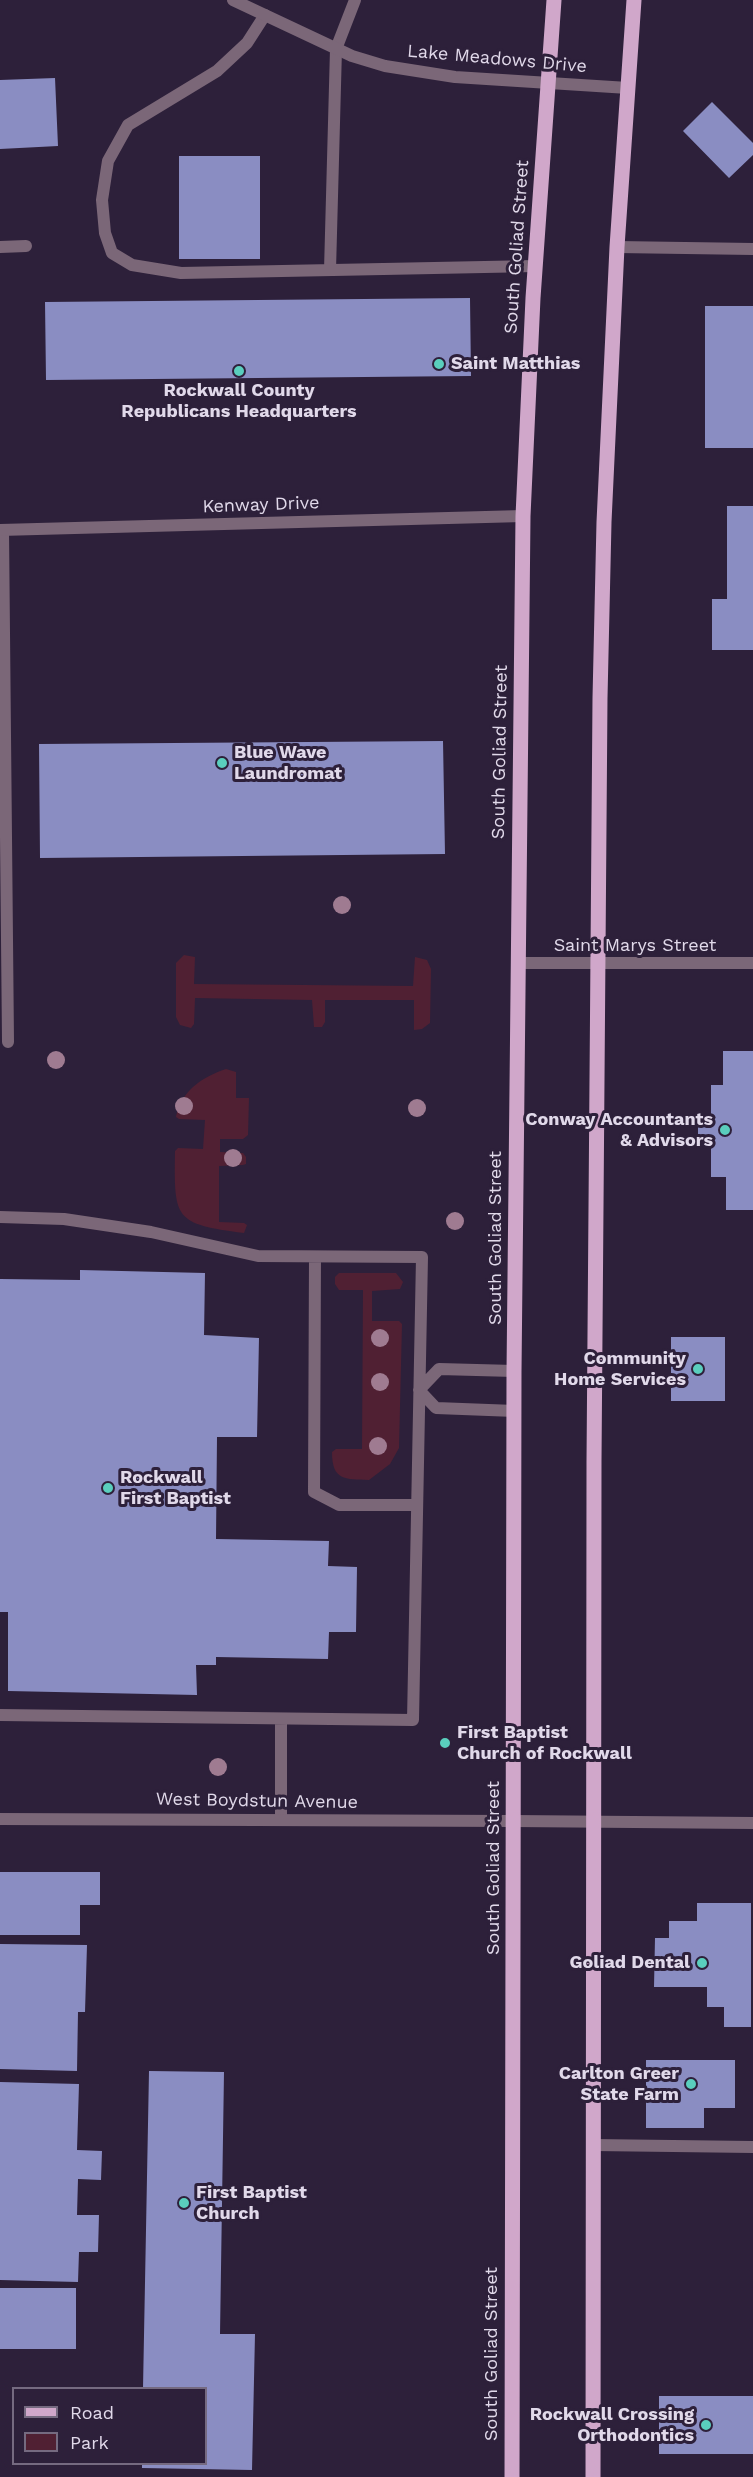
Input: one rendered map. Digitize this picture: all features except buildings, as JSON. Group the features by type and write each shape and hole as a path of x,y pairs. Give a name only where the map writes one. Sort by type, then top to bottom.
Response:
{"main road":[{"name":"South Goliad Street","path":"512,2477 514,1371 523,516 535,266 554,0"},
{"path":"593,2477 593,1822 598,964 604,522 617,247 634,0"}],"street":[{"name":"Lake Meadows Drive","path":"233,0 336,49 385,66 455,77 628,88"},
{"path":"330,270 336,49 355,0"},
{"path":"265,15 247,43 217,71 128,125 108,160 102,200 105,233 112,253 132,265 181,273 535,266"},
{"path":"0,247 26,246"},
{"path":"617,247 753,249"},
{"name":"Kenway Drive","path":"2,530 523,516"},
{"path":"2,530 8,1042"},
{"name":"Saint Marys Street","path":"517,963 753,963"},
{"path":"0,1217 64,1219 151,1232 258,1256 422,1257 412,1720 0,1715"},
{"path":"315,1257 314,1492 339,1505 417,1505"},
{"path":"419,1390 439,1369 514,1371"},
{"path":"419,1390 436,1408 515,1411"},
{"path":"281,1719 281,1819"},
{"name":"West Boydstun Avenue","path":"0,1819 753,1823"},
{"path":"593,2145 753,2147"}],"green space":[{"path":"184,955 195,957 194,984 413,986 415,957 427,960 431,969 430,1023 422,1029 414,1030 414,1000 325,1000 325,1022 322,1027 314,1027 312,1000 195,998 194,1024 191,1028 180,1025 176,1017 176,963"},
{"path":"226,1069 236,1072 236,1098 249,1098 248,1135 243,1139 220,1139 220,1152 243,1153 246,1157 246,1164 219,1166 219,1222 244,1223 247,1225 244,1233 221,1230 191,1221 183,1214 178,1204 176,1191 175,1151 178,1148 203,1149 205,1120 179,1119 176,1117 179,1108 194,1086"},
{"path":"339,1273 396,1273 403,1282 400,1289 372,1291 372,1321 399,1321 402,1324 399,1448 390,1464 369,1480 347,1478 337,1473 334,1468 332,1452 336,1449 362,1449 363,1290 339,1290 335,1284 335,1277"}],"place":[{"name":"Saint Matthias","path":"439,364"},
{"name":"Rockwall County Republicans Headquarters","path":"239,371"},
{"name":"Blue Wave Laundromat","path":"222,763"},
{"name":"Conway Accountants & Advisors","path":"725,1130"},
{"name":"Community Home Services","path":"698,1369"},
{"name":"Rockwall First Baptist","path":"108,1488"},
{"name":"First Baptist Church of Rockwall","path":"445,1743"},
{"name":"Goliad Dental","path":"702,1963"},
{"name":"Carlton Greer State Farm","path":"691,2084"},
{"name":"First Baptist Church","path":"184,2203"},
{"name":"Rockwall Crossing Orthodontics","path":"706,2425"}]}
